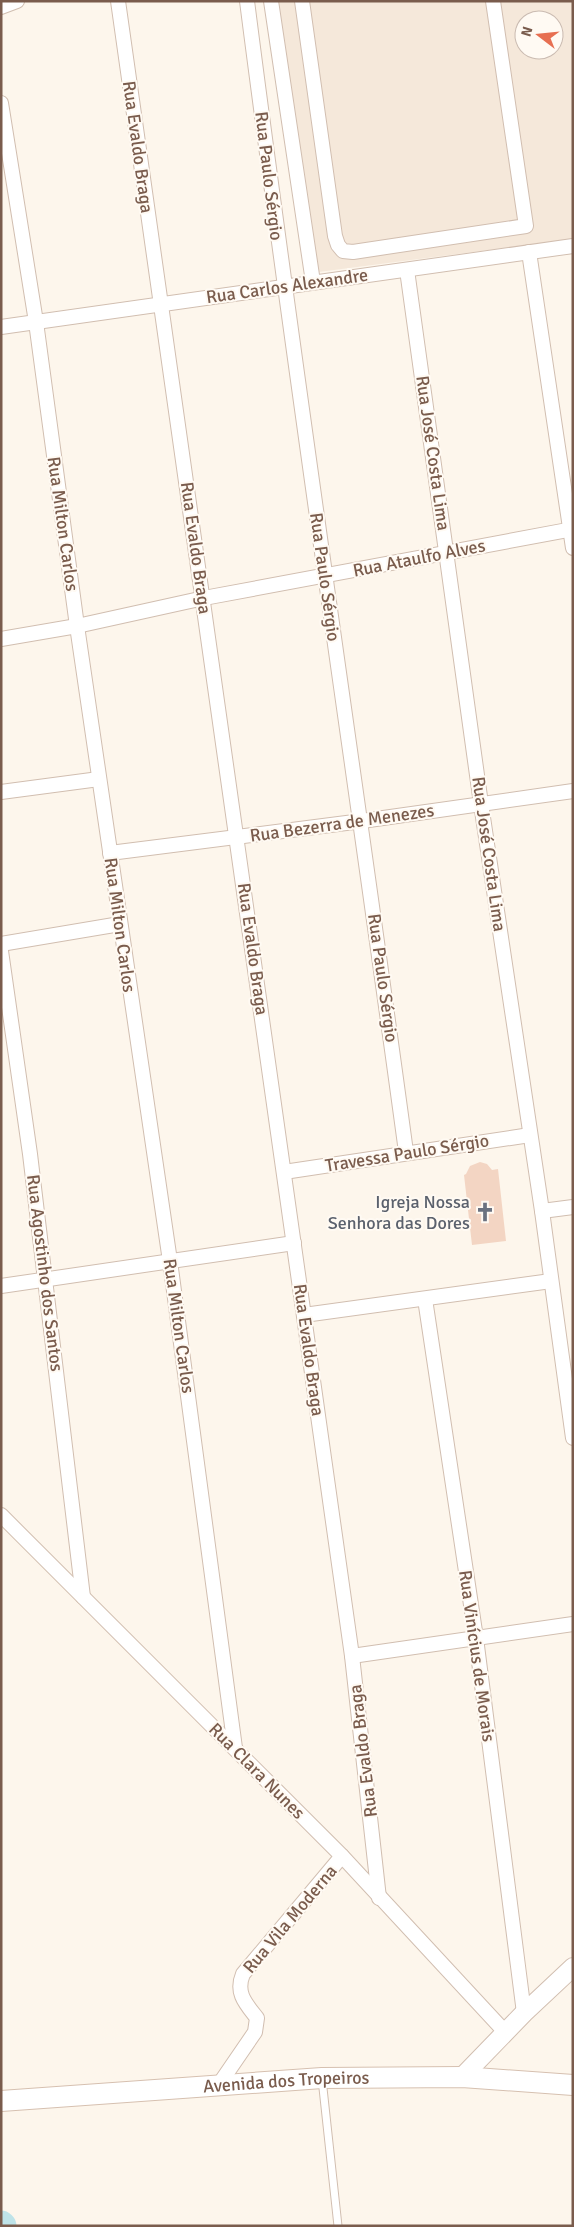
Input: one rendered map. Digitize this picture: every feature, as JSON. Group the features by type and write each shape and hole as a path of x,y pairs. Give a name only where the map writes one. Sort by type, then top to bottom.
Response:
{"main road":[{"name":"Avenida dos Tropeiros","path":"1,2101 322,2078 462,2077 573,2085"}],"street":[{"path":"1,7 17,1"},
{"name":"Rua Evaldo Braga","path":"118,1 160,305 204,598 352,1656 379,1898"},
{"name":"Rua Paulo Sérgio","path":"247,1 284,286 362,821 406,1152"},
{"name":"Rua Paulo Sérgio","path":"271,1 313,282"},
{"path":"302,1 335,236 343,251 354,252 526,226 493,1"},
{"name":"Rua Milton Carlos","path":"1,103 36,322 77,626 170,1262 235,1748"},
{"name":"Rua Carlos Alexandre","path":"1,327 573,246"},
{"path":"529,252 573,548"},
{"name":"Rua José Costa Lima","path":"407,270 448,552 481,804 542,1211 573,1438"},
{"name":"Rua Ataulfo Alves","path":"1,639 77,626 204,598 571,530"},
{"path":"1,792 99,779"},
{"name":"Rua Bezerra de Menezes","path":"110,853 362,821 573,791"},
{"path":"1,944 120,924"},
{"name":"Rua Agostinho dos Santos","path":"1,951 46,1279 84,1597"},
{"name":"Travessa Paulo Sérgio","path":"284,1172 406,1152 530,1135"},
{"path":"542,1211 573,1207"},
{"path":"1,1286 294,1243"},
{"path":"304,1315 551,1281"},
{"name":"Rua Vinícius de Morais","path":"425,1299 476,1638 524,2013"},
{"name":"Rua Clara Nunes","path":"1,1515 342,1856 379,1898 506,2032"},
{"path":"352,1656 573,1624"},
{"name":"Rua Vila Moderna","path":"218,2086 255,2032 257,2018 241,1997 239,1988 243,1974 342,1856"},
{"path":"462,2077 524,2013 573,1967"}],"lane":[{"path":"322,2078 338,2226"}],"shaded area":[{"path":"273,1 573,1 573,239 311,273"}],"building":[{"name":"Igreja Nossa Senhora das Dores","path":"480,1162 487,1164 492,1170 498,1169 506,1241 472,1245 464,1175 470,1166"}],"place":[{"name":"Igreja Nossa Senhora das Dores","path":"485,1212"}]}
